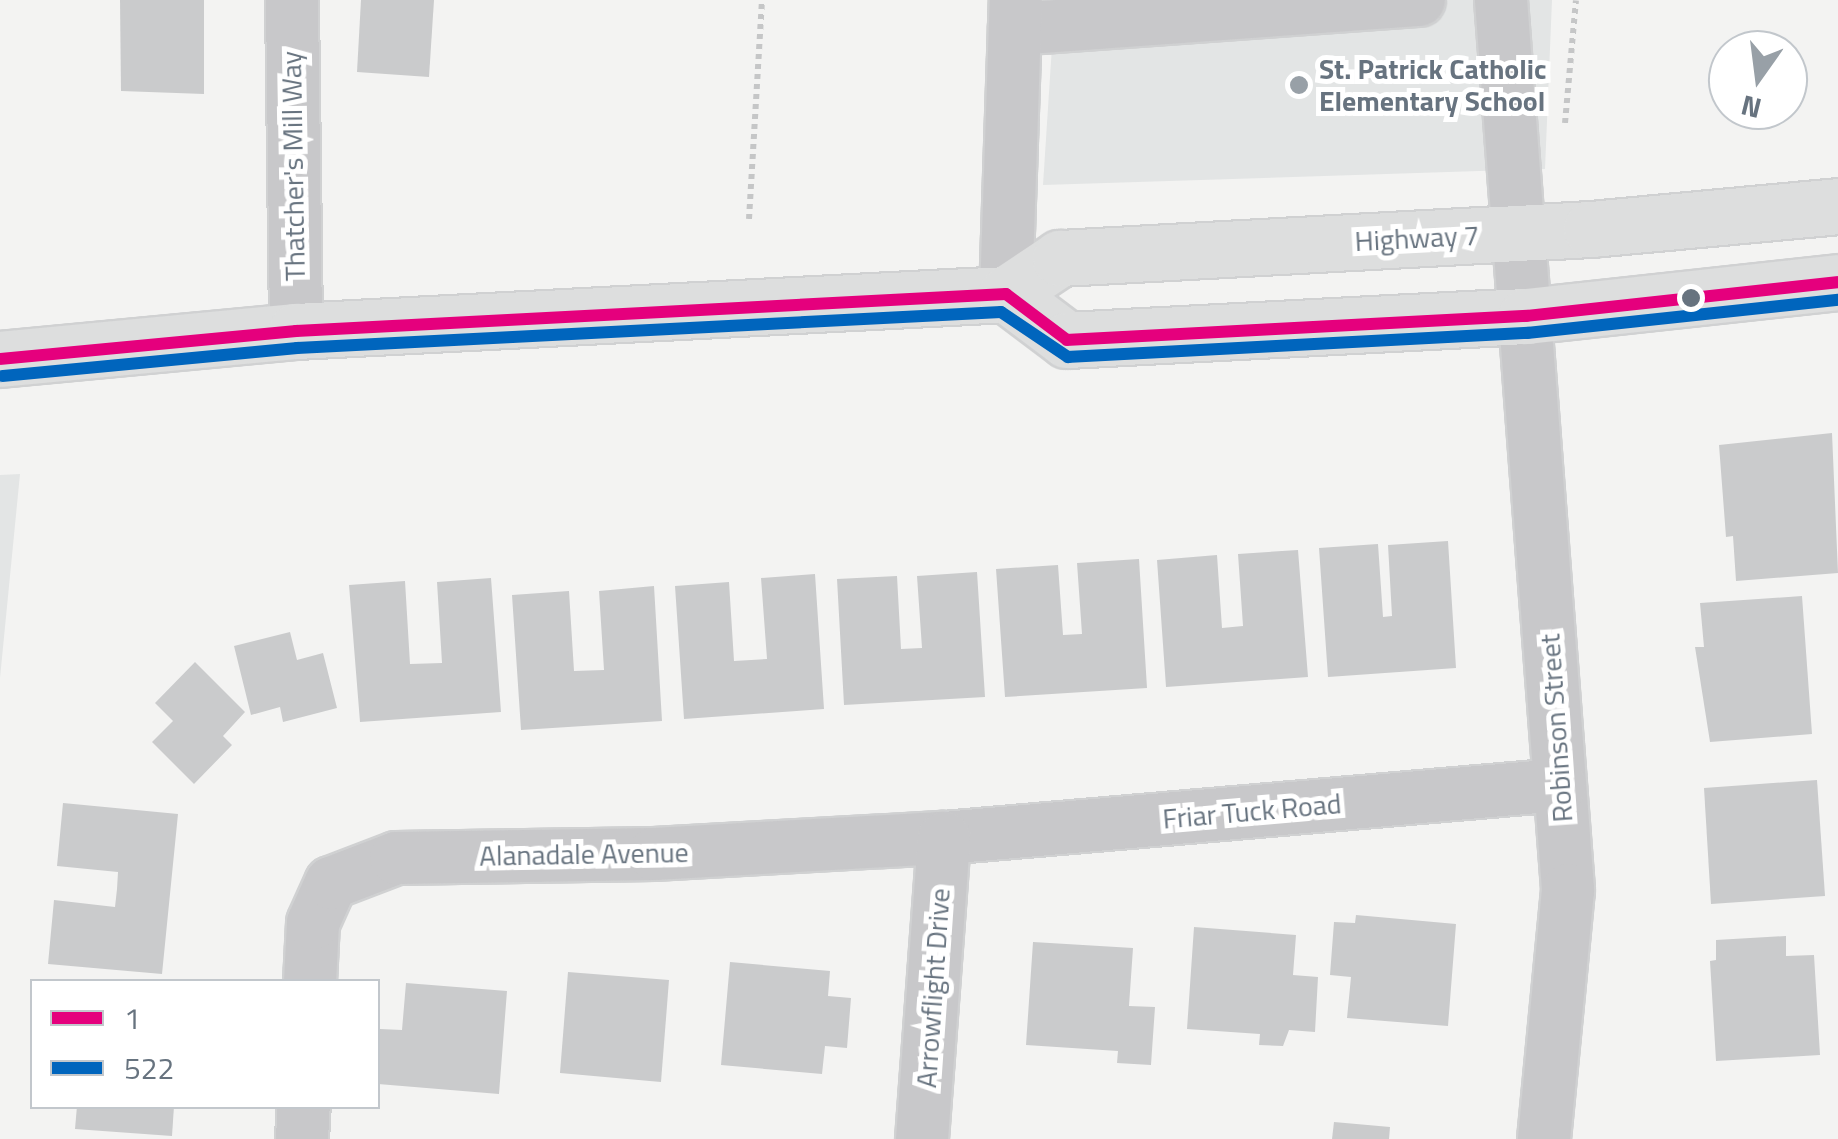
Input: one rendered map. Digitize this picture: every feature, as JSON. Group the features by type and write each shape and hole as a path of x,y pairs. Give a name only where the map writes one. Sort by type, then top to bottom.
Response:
{"main road":[{"name":"Highway 7","path":"1006,294 1060,258 1521,232 1838,206"},
{"path":"0,359 296,331 1006,294 1067,340 1526,316 1838,282"}],"street":[{"name":"Thatcher's Mill Way","path":"292,0 296,331"},
{"path":"1006,294 1016,15 1419,0"},
{"name":"Robinson Street","path":"1501,0 1568,890 1544,1139"},
{"name":"Friar Tuck Road","path":"944,838 1560,785"},
{"name":"Alanadale Avenue","path":"310,979 312,923 330,884 396,858 654,854 944,838"},
{"name":"Arrowflight Drive","path":"922,1139 944,838"},
{"path":"302,1139 304,1109"}],"path":[{"path":"750,219 762,0"},
{"path":"1566,135 1576,0"}],"shaded area":[{"name":"St. Patrick Catholic Elementary School","path":"1055,0 1552,0 1545,169 1043,185"},
{"path":"20,474 0,678 0,475"}],"building":[{"path":"120,0 204,0 204,94 121,91"},
{"path":"361,0 434,0 429,77 357,72"},
{"path":"1832,433 1838,573 1736,581 1733,536 1726,537 1719,445"},
{"path":"1448,541 1456,668 1328,677 1319,548 1378,544 1383,617 1392,616 1388,545"},
{"path":"1298,550 1308,677 1166,687 1157,560 1217,555 1222,628 1243,626 1238,554"},
{"path":"1139,559 1147,688 1005,697 996,569 1058,565 1063,635 1082,634 1077,563"},
{"path":"977,572 985,697 844,705 837,579 897,576 901,649 922,648 917,576"},
{"path":"815,574 824,709 684,719 675,586 729,582 734,661 767,659 761,578"},
{"path":"491,578 501,712 360,722 349,585 405,581 410,664 442,663 437,582"},
{"path":"654,586 662,721 521,730 512,595 569,591 574,671 604,670 599,591"},
{"path":"1802,596 1812,734 1710,742 1695,647 1704,647 1700,603"},
{"path":"290,632 297,660 323,653 337,708 283,722 280,707 251,715 234,646"},
{"path":"195,662 245,712 223,736 232,745 194,784 152,742 173,721 155,703"},
{"path":"1817,780 1825,896 1711,904 1704,788"},
{"path":"63,803 178,814 162,974 48,964 54,900 115,907 117,889 118,872 57,866"},
{"path":"1356,915 1456,924 1448,1026 1347,1018 1351,977 1330,975 1334,922 1355,923"},
{"path":"1194,927 1296,935 1293,975 1318,977 1315,1032 1289,1030 1283,1046 1259,1045 1260,1034 1187,1029"},
{"path":"1786,936 1786,956 1814,955 1820,1055 1716,1061 1710,961 1716,960 1716,940"},
{"path":"1033,942 1133,948 1129,1006 1155,1007 1151,1065 1117,1063 1118,1051 1026,1045"},
{"path":"730,962 830,971 828,996 851,998 847,1048 825,1046 822,1074 721,1065"},
{"path":"568,972 669,980 661,1082 560,1073"},
{"path":"406,983 507,991 499,1094 380,1084 380,1029 402,1030"},
{"path":"77,1109 174,1109 172,1136 75,1129"},
{"path":"1334,1122 1390,1127 1389,1139 1332,1139"}],"transit line":[{"name":"1","path":"0,359 296,331 1006,294 1067,340 1526,316 1838,282"},
{"name":"522","path":"2,376 297,348 1001,312 1068,357 1527,333 1838,300"}],"place":[{"name":"St. Patrick Catholic Elementary School","path":"1299,85"}]}
